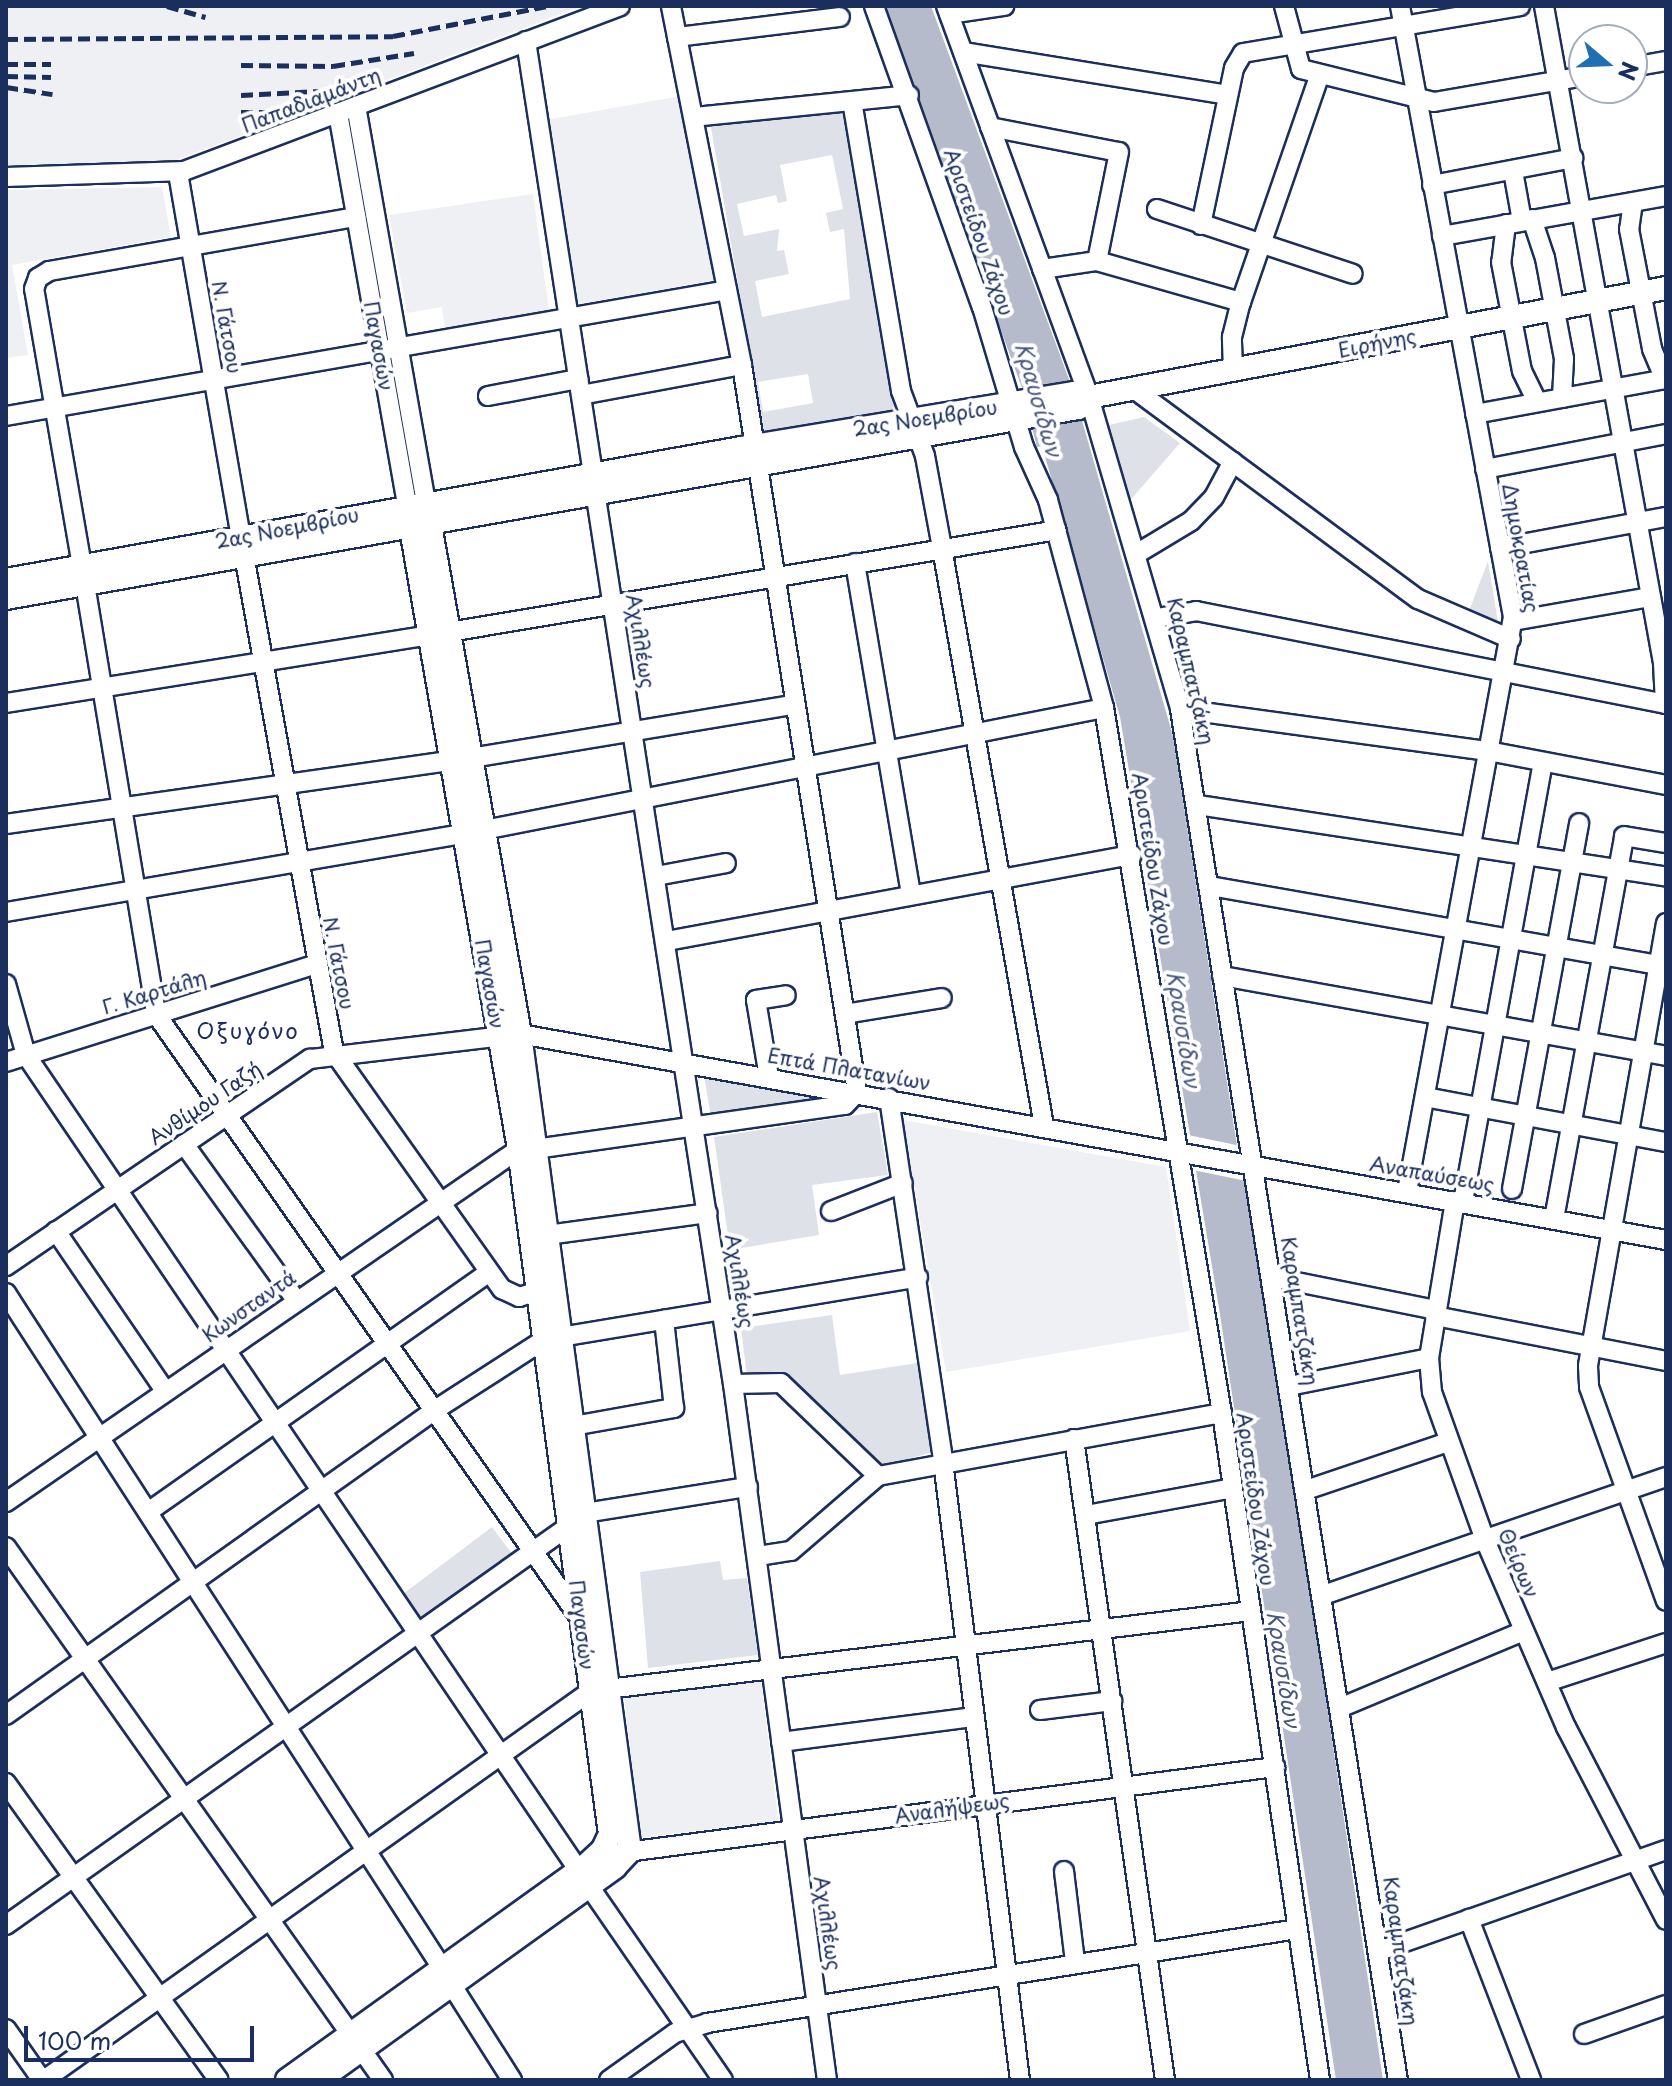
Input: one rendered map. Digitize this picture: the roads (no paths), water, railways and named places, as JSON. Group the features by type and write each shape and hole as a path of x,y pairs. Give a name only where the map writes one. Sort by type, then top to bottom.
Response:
{"main road":[{"name":"Ειρήνης","path":"1080,400 1666,288"},
{"name":"2ας Νοεμβρίου","path":"6,598 84,575 418,513 1080,400"},
{"name":"Παγασών","path":"418,513 510,1034 527,1149 539,1291 573,1426 572,1528 630,1851"},
{"name":"2ας Νοεμβρίου","path":"6,580 84,575"},
{"name":"Παγασών","path":"527,1149 547,1235 553,1338 582,1621 600,1688 610,1834 597,1856"},
{"path":"287,2080 356,2042 584,1878 630,1851"},
{"path":"584,1878 597,1856"},
{"path":"319,2080 356,2042"}],"street":[{"name":"Παπαδιαμάντη","path":"6,177 178,173 620,6"},
{"path":"671,6 742,365 857,1092"},
{"name":"Αριστείδου Ζάχου","path":"874,6 909,95 1020,410 1057,530 1104,708 1185,1152 1320,2080"},
{"path":"1004,6 948,10 1042,269 1080,400"},
{"path":"1284,6 1292,45 1301,69 1320,74 1438,102 1568,79"},
{"name":"Δημοκρατίας","path":"1400,6 1500,548 1512,630 1407,1192"},
{"path":"1201,225 1237,57 1520,6"},
{"path":"1157,618 1196,611 1666,704 1651,597 1544,6"},
{"path":"677,37 840,17"},
{"name":"Αχιλλέως","path":"526,41 733,1384 827,2080"},
{"path":"963,52 1228,95"},
{"path":"1233,370 1232,337 1241,302 1320,74"},
{"path":"694,117 909,95"},
{"path":"852,101 893,347 942,548 1044,1126"},
{"name":"Παγασών","path":"356,106 398,345 418,513"},
{"name":"Παγασών","path":"338,113 379,349 418,513"},
{"path":"990,127 1119,152 1097,261"},
{"path":"1432,185 1573,158"},
{"path":"1513,171 1520,221 1555,309 1564,359 1562,398"},
{"name":"Ν. Γάτσου","path":"178,173 334,1052 489,1272 511,1295 539,1291"},
{"path":"1475,414 1666,379 1652,349 1629,229 1633,202"},
{"path":"1442,236 1633,202 1663,202"},
{"path":"1157,209 1353,274"},
{"path":"356,217 49,271 38,278 34,289 156,1014 230,1113 582,1621"},
{"path":"1520,221 1501,262 1525,382 1537,402"},
{"path":"1042,269 1097,261 1241,302"},
{"path":"6,416 398,345 727,290"},
{"path":"488,396 742,365"},
{"path":"1134,389 1418,599 1512,630 1651,597"},
{"name":"Καραμπατζάκη","path":"1080,400 1138,553 1180,709 1198,805 1251,1164 1342,1707 1398,2080"},
{"path":"1485,469 1666,434"},
{"path":"1138,553 1191,521 1214,497 1233,462"},
{"path":"1500,548 1666,517"},
{"path":"6,703 1057,530"},
{"path":"855,563 911,894"},
{"path":"6,824 461,759 796,704"},
{"path":"6,912 135,887 474,832 1104,708"},
{"path":"1180,709 1488,751 1666,785"},
{"name":"Θείρων","path":"1543,762 1481,1107 1435,1313 1429,1382 1485,1540 1524,1631 1666,1920"},
{"path":"1198,805 1472,844 1666,877"},
{"path":"1512,1189 1579,823"},
{"path":"1554,1219 1624,836 1666,843"},
{"path":"667,941 828,908 1132,855"},
{"path":"656,876 726,863"},
{"path":"1210,886 1662,966"},
{"path":"1666,923 1662,966 1643,1051 1590,1348 1589,1387 1666,1601"},
{"name":"Γ. Καρτάλη","path":"6,1062 316,964"},
{"path":"1222,976 1666,1056"},
{"path":"6,984 26,1055 723,2080"},
{"path":"769,1077 756,1000 786,995"},
{"path":"845,1014 942,998"},
{"name":"Ανθίμου Γαζή","path":"6,1266 307,1060 334,1052 510,1034"},
{"name":"Επτά Πλατανίων","path":"510,1034 857,1092 1185,1152"},
{"name":"Κωνσταντά","path":"6,1502 296,1300 441,1202 527,1149 845,1105 857,1092"},
{"path":"1425,1097 1666,1142"},
{"path":"889,1098 943,1461 1020,2080"},
{"path":"184,1144 296,1300"},
{"name":"Αναπαύσεως","path":"1185,1152 1666,1240"},
{"path":"831,1211 903,1183"},
{"path":"547,1235 707,1213"},
{"path":"56,1231 165,1391"},
{"path":"148,1512 386,1340 489,1272"},
{"path":"6,1715 87,1662 435,1410 553,1338 918,1277"},
{"path":"1272,1277 1590,1348 1666,1361"},
{"path":"6,1293 368,1850 512,2080"},
{"path":"573,1426 674,1408 664,1320"},
{"path":"1289,1386 1429,1358"},
{"path":"733,1384 781,1383 878,1476"},
{"path":"758,1556 791,1551 878,1476 943,1461 1222,1413"},
{"path":"1074,1439 1165,2080"},
{"path":"1306,1490 1448,1442"},
{"path":"1323,1595 1666,1477"},
{"path":"6,1925 533,1552 572,1528 748,1487"},
{"path":"1086,1515 1233,1488"},
{"path":"6,1547 383,2080"},
{"path":"6,2029 43,2080 500,1755 600,1688 1251,1611"},
{"path":"1342,1707 1524,1631"},
{"path":"1547,1682 1666,1643"},
{"path":"1040,1710 1112,1701"},
{"path":"781,1742 974,1717"},
{"name":"Αναλήψεως","path":"597,1856 1275,1767"},
{"path":"6,1783 219,2080"},
{"path":"1379,1951 1666,1850"},
{"path":"1064,1871 1075,1962"},
{"path":"1469,1919 1531,2080"},
{"path":"609,2080 687,2028 1006,1973 1297,1929"},
{"path":"1584,2034 1666,2005"}],"water":[{"name":"Κραυσίδων","path":"883,6 931,6 1074,393 1173,736 1237,1146 1252,1203 1383,2080 1336,2080 1219,1308 1120,717 1042,446 1037,447 1022,388"}],"railway":[{"path":"167,6 205,17"},
{"path":"6,39 393,36 547,6"},
{"path":"241,65 333,66 414,53"},
{"path":"6,64 51,64"},
{"path":"6,76 51,77"},
{"path":"6,87 52,94"},
{"path":"241,95 319,91"},
{"path":"241,112 293,112"}],"district":[{"name":"Οξυγόνο","path":"248,1030"}]}
